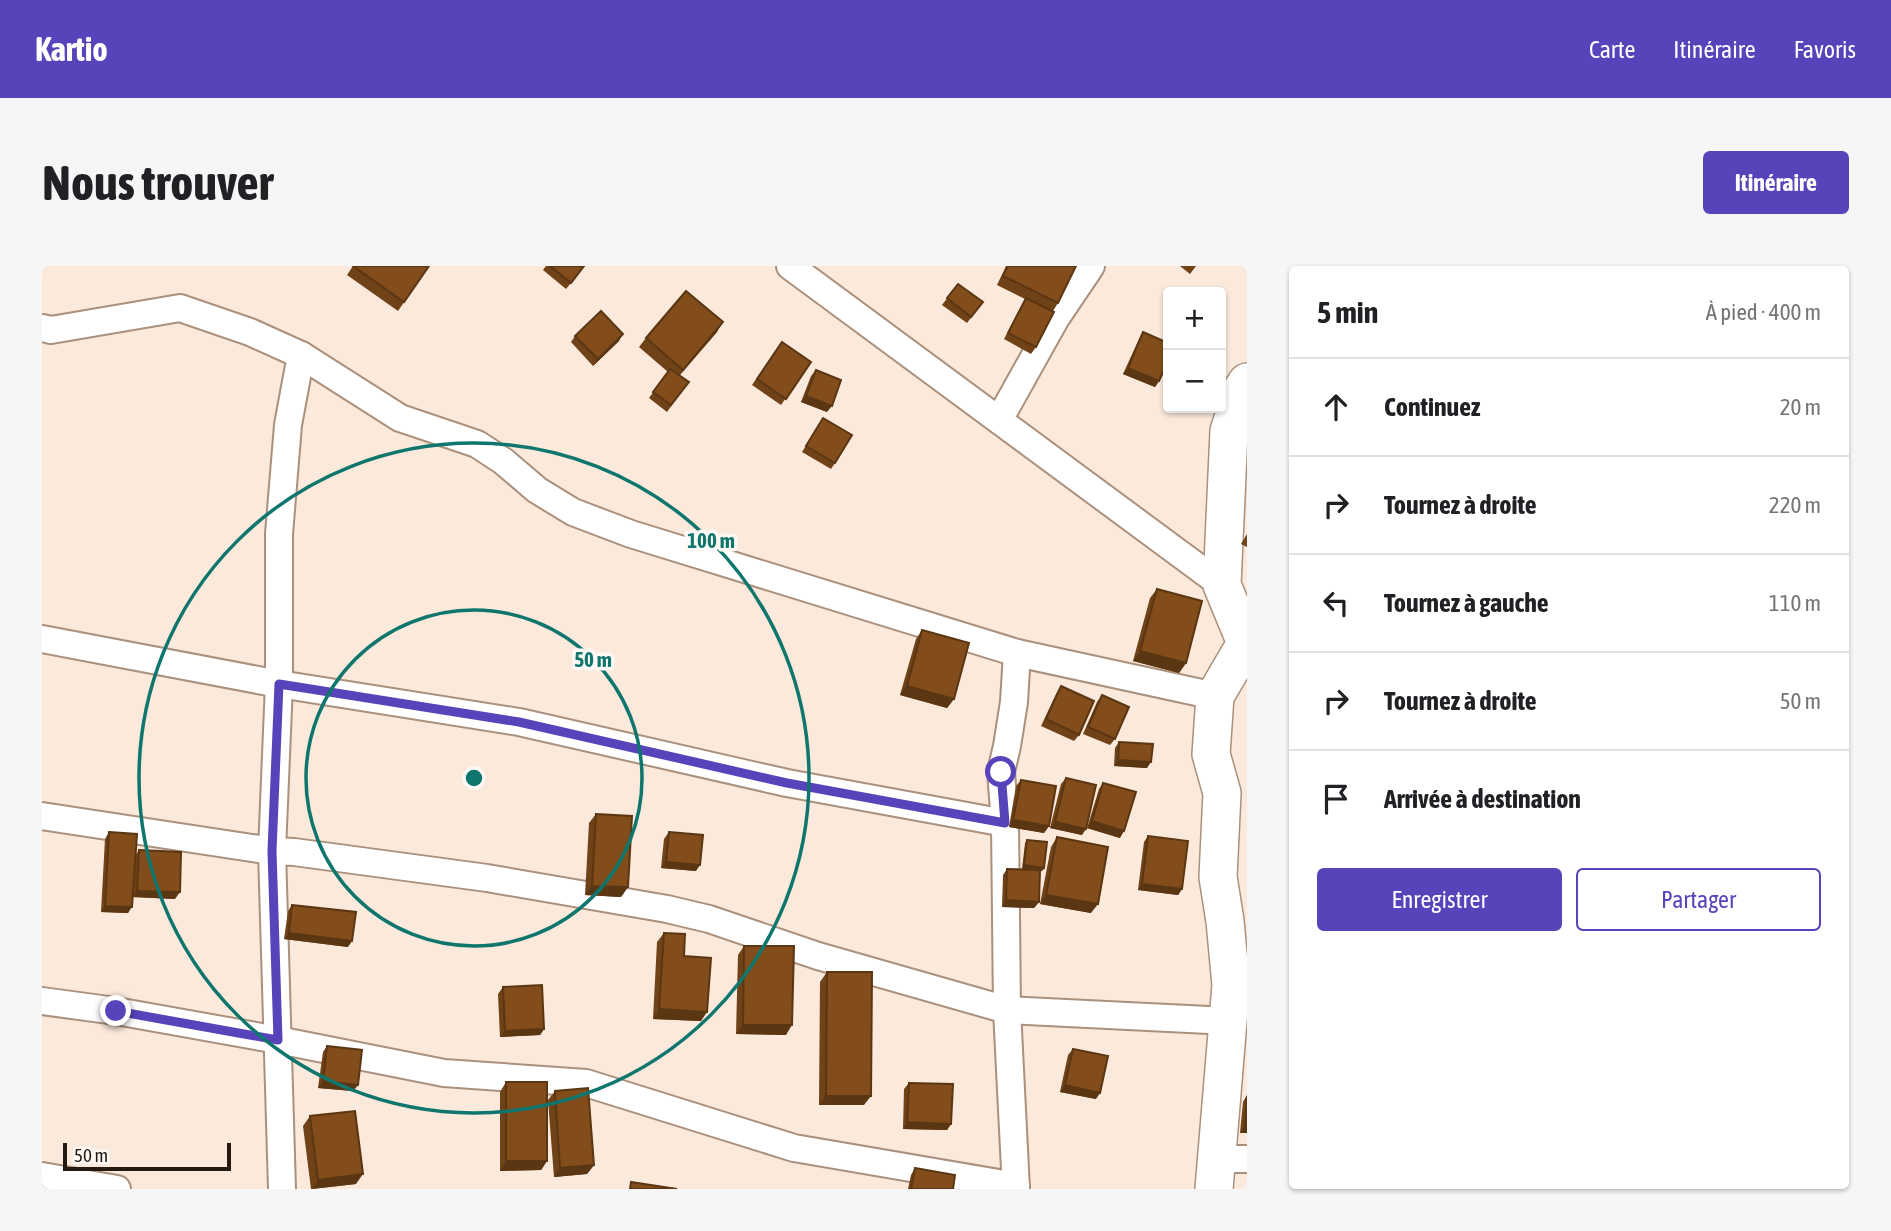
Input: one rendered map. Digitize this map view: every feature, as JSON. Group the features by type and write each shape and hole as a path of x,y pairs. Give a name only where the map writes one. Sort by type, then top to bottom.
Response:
{"street":[{"path":"790,266 1222,585"},
{"path":"999,420 1056,318 1091,266"},
{"path":"42,328 51,330 180,308 250,332 301,355 400,418 477,444 503,461 537,490 573,512 631,534 1017,653 1214,696"},
{"path":"282,1189 272,851 279,684 279,534 288,425 301,355"},
{"path":"1226,1169 1231,985 1218,877 1222,793 1211,754 1214,696 1247,643 1222,585 1229,431 1247,382"},
{"path":"42,639 279,684 519,722 787,783 1005,823"},
{"path":"42,1001 116,1011 278,1040 444,1073 586,1083 794,1148 1016,1187 1007,1010 1005,823 1001,772 1014,702 1017,653"},
{"path":"42,816 272,851 487,878 667,909 709,919 818,956 1007,1010 1229,1021"},
{"path":"42,1176 117,1189"}],"building":[{"path":"353,266 429,266 404,302"},
{"path":"550,266 584,266 571,283"},
{"path":"1008,266 1076,266 1058,303 1003,276"},
{"path":"958,284 983,302 971,317 947,298"},
{"path":"686,291 723,322 683,370 646,338"},
{"path":"1026,298 1054,312 1036,347 1008,333"},
{"path":"601,311 623,334 598,359 575,336"},
{"path":"1143,332 1163,341 1163,372 1159,381 1128,368"},
{"path":"782,342 811,362 786,399 757,379"},
{"path":"670,369 689,382 671,405 653,392"},
{"path":"816,370 841,380 832,406 806,396"},
{"path":"823,418 852,435 835,463 806,446"},
{"path":"1157,589 1202,601 1186,663 1140,651"},
{"path":"922,630 969,643 954,699 907,686"},
{"path":"1061,686 1094,701 1079,735 1046,719"},
{"path":"1102,695 1129,707 1115,739 1088,727"},
{"path":"1119,742 1153,744 1151,762 1118,760"},
{"path":"1066,778 1096,785 1086,829 1055,822"},
{"path":"1021,780 1056,786 1049,826 1013,820"},
{"path":"1103,783 1136,792 1124,831 1092,821"},
{"path":"596,814 632,816 628,887 592,886"},
{"path":"109,832 137,834 132,907 105,906"},
{"path":"669,832 703,835 700,865 666,862"},
{"path":"1148,836 1188,841 1182,889 1142,884"},
{"path":"1057,837 1108,847 1098,904 1046,895"},
{"path":"1027,840 1047,842 1044,868 1024,865"},
{"path":"139,850 181,852 180,892 137,891"},
{"path":"1007,869 1040,870 1039,902 1006,900"},
{"path":"292,905 356,912 352,941 289,933"},
{"path":"664,933 685,934 684,956 711,958 707,1012 659,1009"},
{"path":"744,946 794,946 792,1025 743,1025"},
{"path":"827,972 872,972 871,1096 826,1096"},
{"path":"542,985 544,1029 505,1031 503,987"},
{"path":"327,1046 362,1050 358,1085 323,1081"},
{"path":"1073,1049 1108,1056 1100,1093 1065,1085"},
{"path":"506,1082 547,1082 547,1161 506,1161"},
{"path":"909,1083 953,1084 951,1124 907,1122"},
{"path":"588,1088 594,1165 560,1168 555,1091"},
{"path":"1247,1096 1247,1127 1245,1126"},
{"path":"355,1111 363,1174 318,1180 310,1116"},
{"path":"915,1168 955,1175 953,1189 911,1189"},
{"path":"631,1182 677,1189 630,1189"}],"route":[{"path":"116,1011 278,1040 272,851 279,684 519,722 787,783 1005,823 1001,772"}]}
